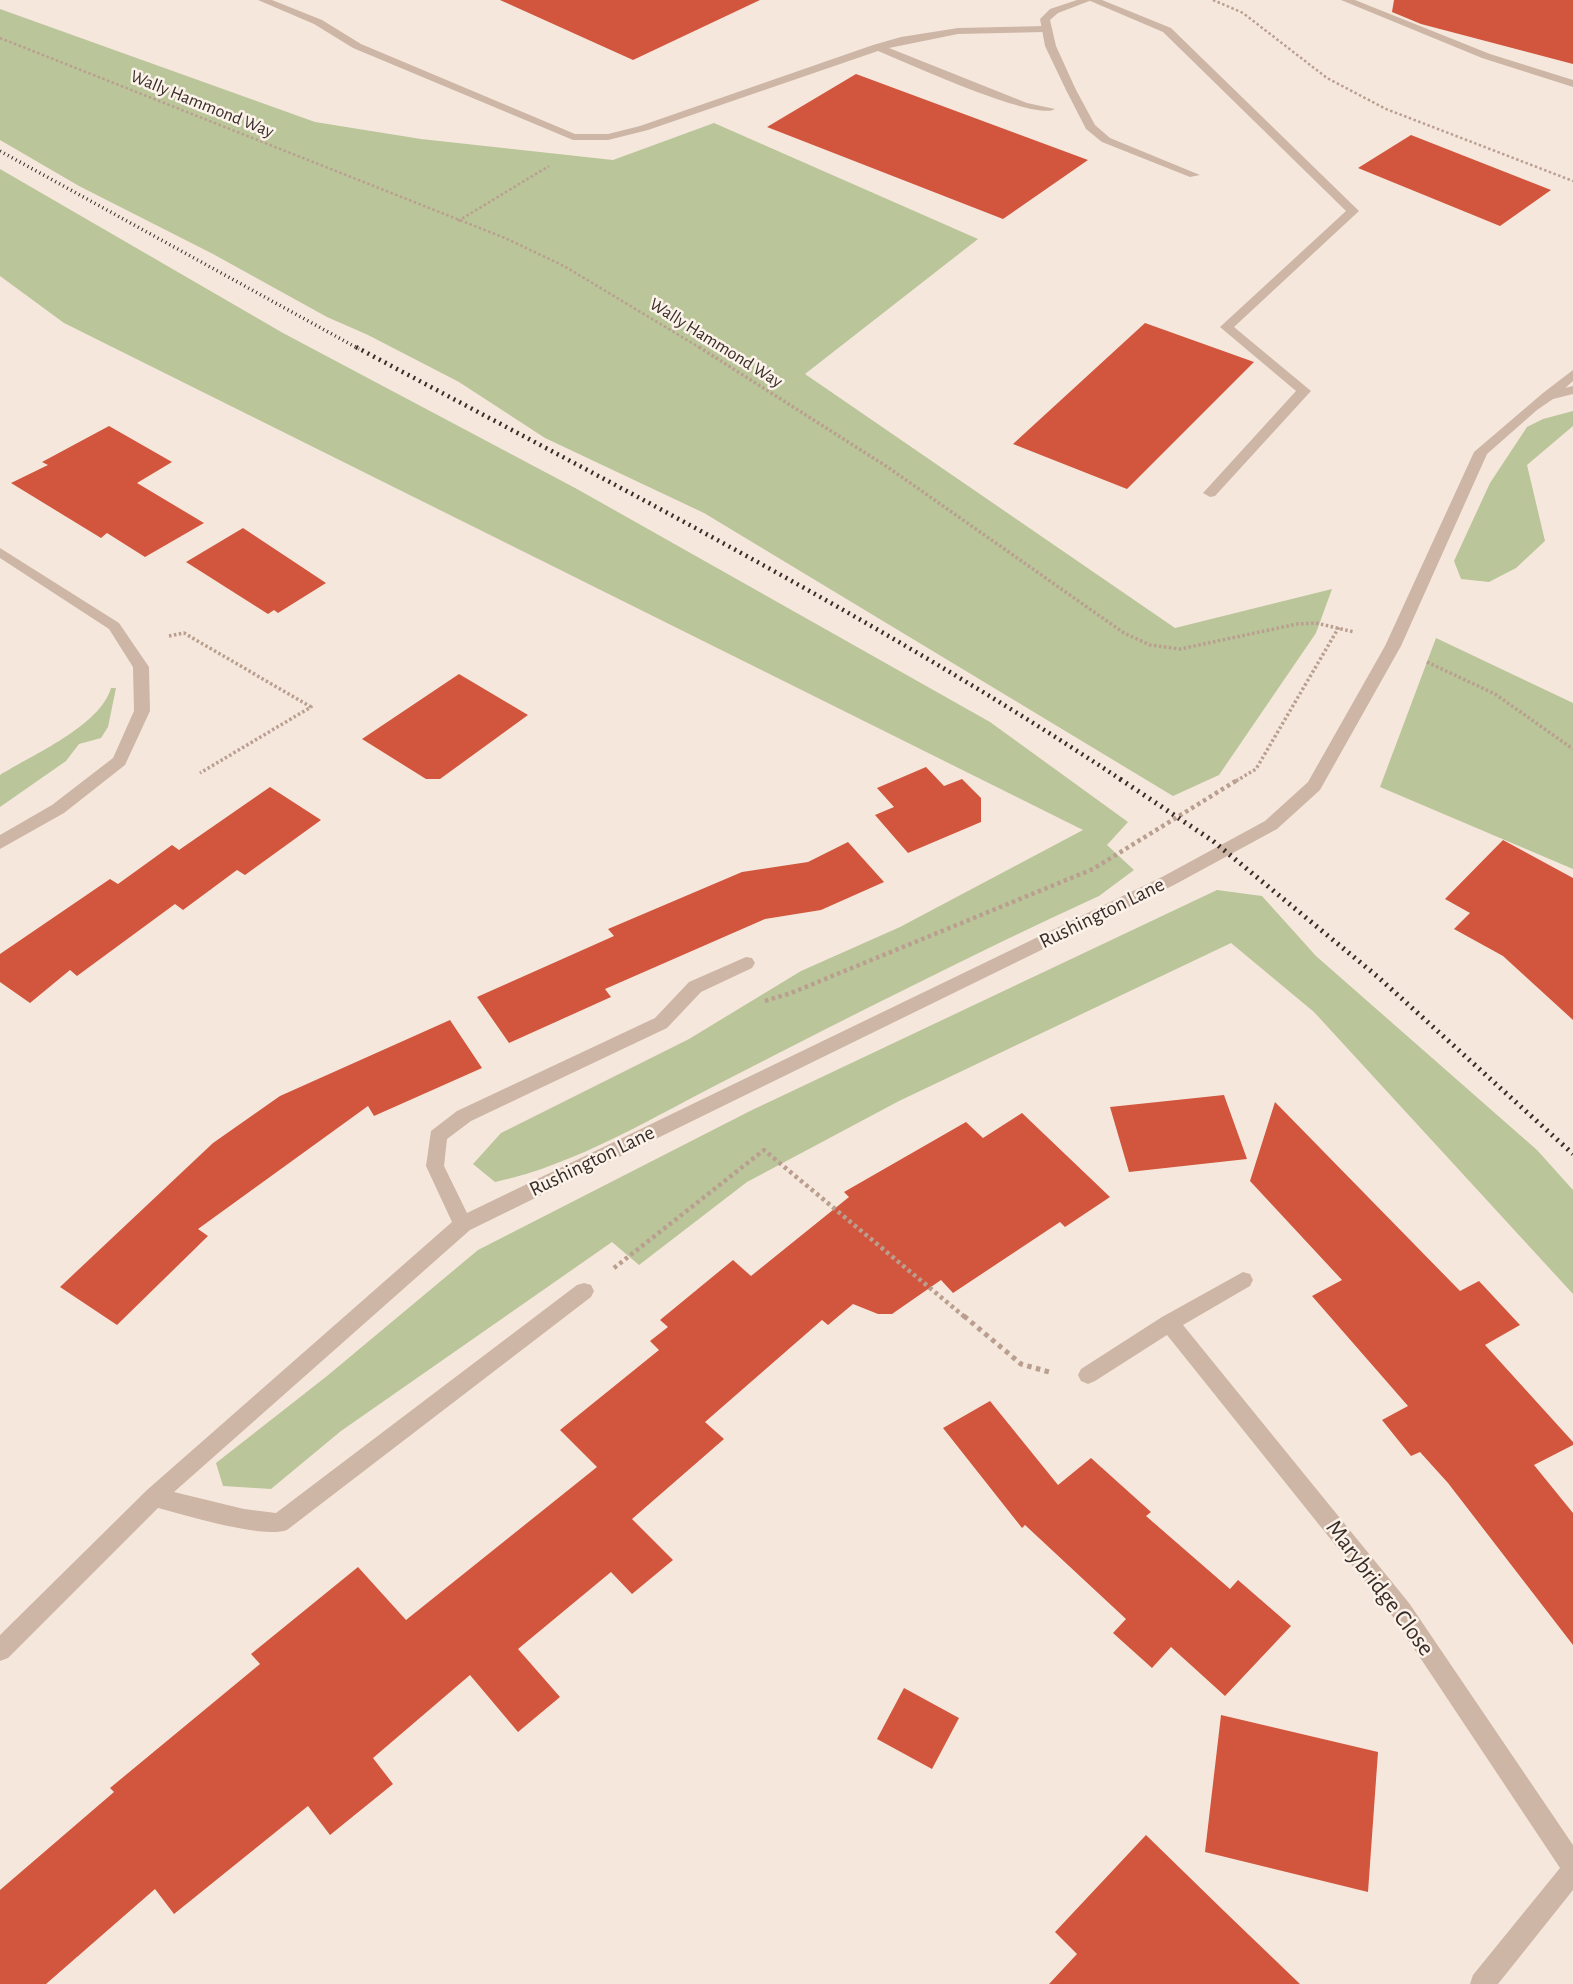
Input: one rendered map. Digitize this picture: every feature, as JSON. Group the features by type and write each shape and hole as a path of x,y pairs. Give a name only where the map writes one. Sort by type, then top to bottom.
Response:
{"street":[{"path":"263,0 318,22 357,46 536,120 561,134 590,139 644,128 901,40 958,31 1045,29"},
{"path":"1087,0 1054,11 1045,19 1045,29 1090,127 1106,140 1194,175"},
{"path":"1093,0 1167,30 1353,211 1226,327 1304,391 1210,493"},
{"path":"1346,0 1486,56 1573,84"},
{"path":"877,47 1025,106 1049,109"},
{"name":"Rushington Lane","path":"0,1650 155,1497 463,1224 1168,881 1271,825 1314,786 1393,646 1481,452 1573,374"},
{"name":"Rushington Lane","path":"1548,396 1573,390"},
{"path":"0,552 114,626 141,667 142,710 119,761 58,810 0,843"},
{"path":"463,1224 435,1166 438,1136 464,1116 661,1023 695,987 746,963"},
{"path":"1088,1376 1169,1323 1243,1280"},
{"path":"155,1497 244,1519 279,1523 584,1291"},
{"name":"Marybridge Close","path":"1169,1323 1401,1610 1573,1868 1482,1984"}],"path":[{"path":"1213,0 1243,13 1327,78 1386,109 1573,181"},
{"name":"Wally Hammond Way","path":"0,38 505,238 564,266 709,353 889,468 1124,633 1150,645 1180,649 1297,624 1316,623 1339,627 1393,646 1495,694 1573,750"},
{"path":"791,993 1093,869 1199,801 1256,769 1339,627"},
{"path":"127,645 184,633 311,707 200,773"},
{"path":"584,1291 764,1150 1021,1364 1060,1375"}],"green space":[{"path":"0,9 315,122 421,139 613,160 714,123 978,239 805,374 1175,628 1332,589 1316,633 1219,775 1173,796 704,513 545,438 459,382 327,317 213,254 79,186 0,140"},
{"path":"0,169 283,333 577,489 990,722 1128,822 1107,845 1134,870 1099,896 914,985 616,1137 557,1163 495,1182 473,1164 501,1133 689,1039 801,971 900,927 1083,830 64,323 0,276"},
{"path":"1573,411 1573,426 1527,465 1545,541 1516,568 1489,582 1461,579 1454,561 1490,483 1527,427 1543,419"},
{"path":"1436,638 1573,703 1573,869 1380,787"},
{"path":"111,688 116,688 108,727 101,738 79,744 66,761 0,807 0,775 79,727 94,715"},
{"path":"1217,890 1262,896 1316,956 1537,1150 1573,1190 1573,1294 1314,1012 1231,943 899,1101 747,1182 639,1265 612,1242 341,1431 271,1489 223,1486 216,1463 327,1376 478,1250 750,1111"}],"building":[{"path":"500,0 760,0 633,60"},
{"path":"1394,0 1573,0 1573,64 1421,24 1392,12"},
{"path":"856,74 1088,160 1003,219 767,127"},
{"path":"1411,135 1551,190 1500,226 1358,168"},
{"path":"1145,323 1254,362 1127,489 1013,444"},
{"path":"109,426 172,462 137,483 204,523 145,557 107,533 101,538 11,483 48,465 42,462"},
{"path":"243,528 326,583 278,613 274,610 268,614 186,562"},
{"path":"459,674 528,715 440,779 426,779 362,739"},
{"path":"926,767 944,786 962,779 981,798 981,822 908,853 875,815 894,807 877,788"},
{"path":"270,787 321,820 245,875 237,870 183,910 175,904 77,976 70,970 30,1003 0,982 0,954 110,879 118,884 172,845 179,850"},
{"path":"1503,840 1573,878 1573,1020 1503,956 1454,929 1470,913 1445,899"},
{"path":"848,842 884,882 821,910 765,919 605,989 611,997 509,1043 477,997 614,936 608,929 742,872 808,862"},
{"path":"450,1020 482,1068 374,1116 368,1106 198,1229 208,1236 117,1325 60,1287 213,1143 280,1096"},
{"path":"1224,1095 1247,1159 1129,1172 1110,1107"},
{"path":"1275,1102 1460,1291 1479,1281 1520,1325 1485,1345 1573,1442 1573,1445 1534,1465 1573,1513 1573,1645 1448,1483 1420,1452 1411,1456 1382,1420 1408,1406 1312,1296 1342,1280 1250,1181"},
{"path":"1022,1113 1110,1197 1065,1227 1060,1222 953,1293 941,1280 892,1314 878,1314 853,1304 828,1325 822,1320 705,1422 724,1439 632,1519 673,1560 632,1594 611,1572 518,1649 560,1697 518,1732 470,1675 373,1758 393,1784 330,1835 308,1806 174,1914 155,1889 46,1984 0,1984 0,1890 114,1792 110,1788 260,1664 251,1654 358,1567 406,1620 597,1467 560,1430 659,1350 650,1341 668,1327 660,1320 733,1260 751,1276 849,1197 844,1192 966,1122 983,1138"},
{"path":"990,1401 1058,1485 1091,1458 1151,1512 1146,1516 1230,1589 1238,1580 1291,1626 1225,1696 1171,1647 1152,1668 1113,1633 1126,1619 1025,1525 1022,1528 943,1428"},
{"path":"904,1688 959,1718 932,1769 877,1739"},
{"path":"1221,1715 1378,1752 1368,1892 1205,1852"},
{"path":"1146,1835 1300,1984 1049,1984 1077,1954 1055,1932"}],"railway":[{"path":"0,151 359,349"},
{"path":"356,347 648,502 841,609 1030,721 1123,781"},
{"path":"1123,781 1213,841 1378,977 1573,1154"}]}
